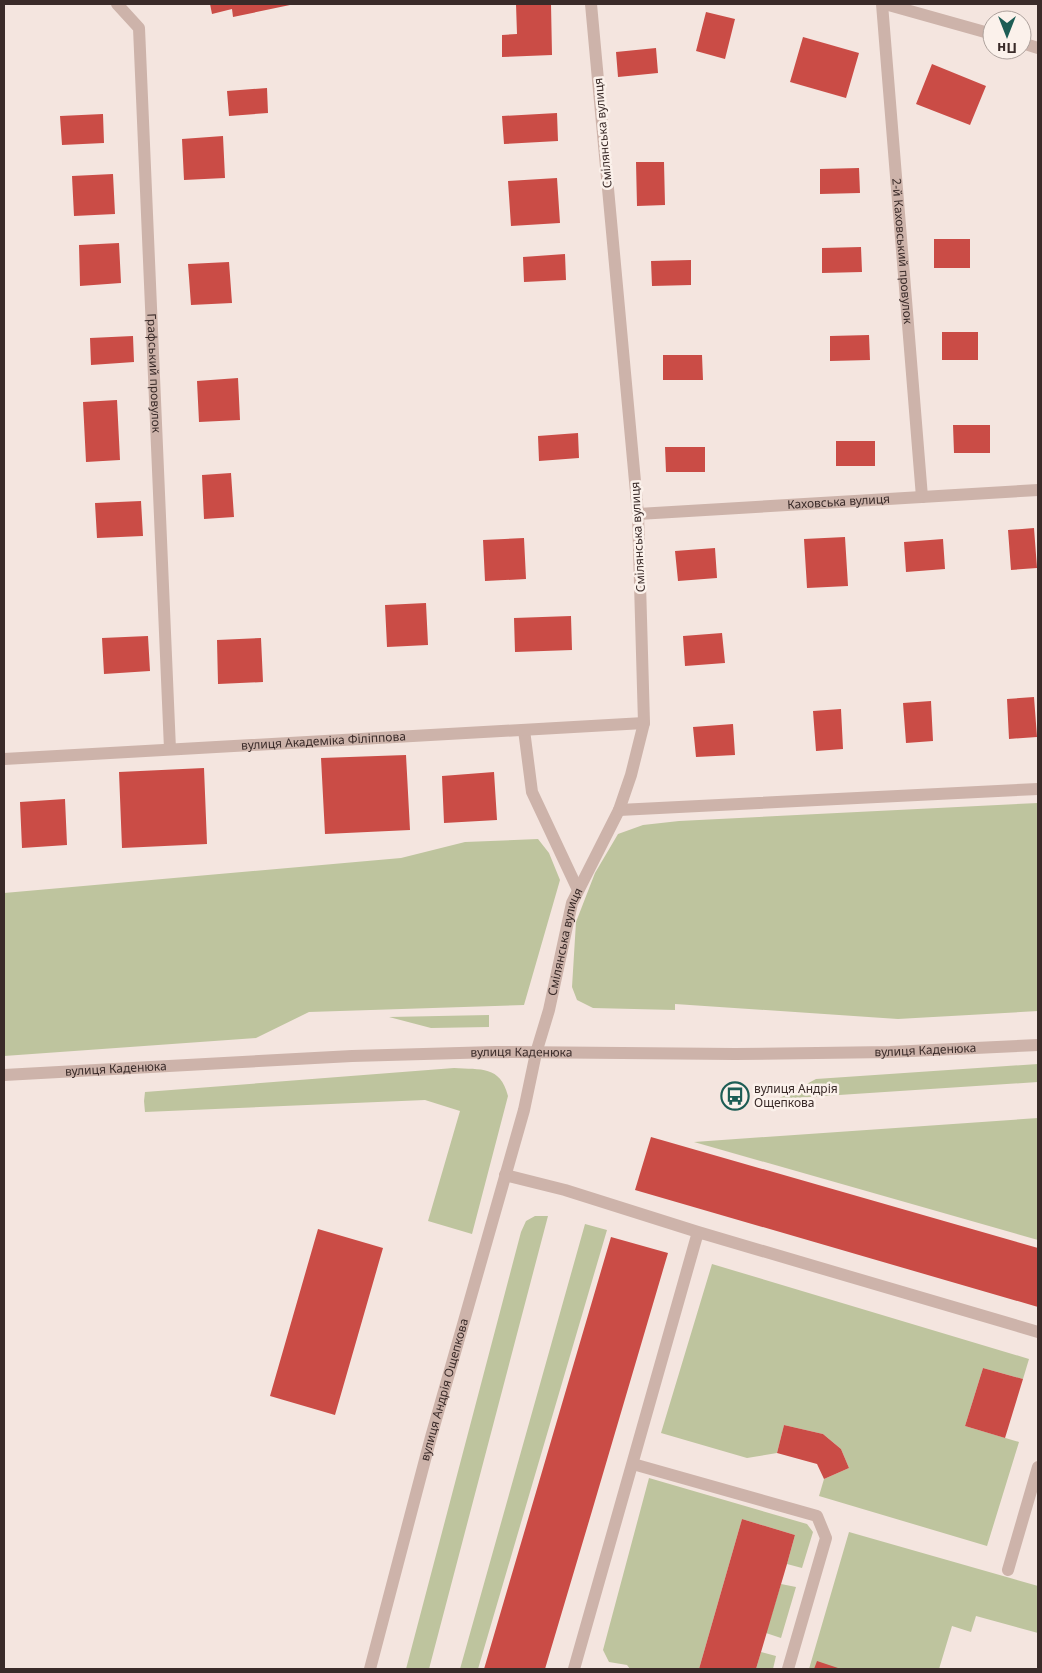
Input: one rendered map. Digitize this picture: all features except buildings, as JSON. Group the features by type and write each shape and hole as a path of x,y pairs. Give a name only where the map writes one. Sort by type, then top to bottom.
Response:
{"street":[{"name":"Графський провулок","path":"117,4 139,28 170,749"},
{"name":"Смілянська вулиця","path":"536,1053 549,1010 572,903 619,810 631,775 644,723 638,514 591,4"},
{"path":"883,4 982,31"},
{"name":"2-й Каховський провулок","path":"883,4 922,497"},
{"name":"Каховська вулиця","path":"638,514 1038,490"},
{"name":"вулиця Академіка Філіппова","path":"4,759 644,723"},
{"path":"524,730 532,792 578,890"},
{"path":"619,810 1038,790"},
{"name":"вулиця Каденюка","path":"4,1075 352,1056 494,1052 735,1054 890,1052 1038,1045"},
{"name":"вулиця Андрія Ощепкова","path":"370,1669 431,1437 524,1110 536,1053"},
{"path":"505,1175 565,1190 698,1232 1038,1332"},
{"path":"574,1669 698,1232"},
{"path":"633,1464 817,1516 826,1538 788,1669"},
{"path":"1008,1570 1038,1467"}],"green space":[{"path":"1038,803 1038,1011 898,1019 675,1004 675,1010 593,1008 577,1000 572,987 576,922 595,873 618,834 643,825 679,821"},
{"path":"538,839 549,853 560,880 524,1005 309,1012 256,1038 4,1056 4,893 401,858 465,842"},
{"path":"489,1015 489,1027 431,1028 389,1017"},
{"path":"1038,1064 1038,1082 778,1099 816,1079"},
{"path":"454,1068 488,1071 495,1074 500,1079 508,1096 472,1234 428,1221 460,1111 425,1100 145,1112 145,1092"},
{"path":"1038,1118 1038,1240 694,1142"},
{"path":"535,1216 548,1216 429,1669 406,1669 521,1232 526,1221"},
{"path":"585,1224 607,1230 478,1669 460,1669"},
{"path":"712,1264 1029,1359 1023,1379 983,1368 965,1426 1019,1442 987,1546 819,1496 824,1479 849,1468 841,1449 823,1434 784,1425 777,1453 747,1458 661,1433"},
{"path":"649,1478 807,1524 813,1532 802,1568 787,1564 795,1535 742,1519 699,1669 630,1669 627,1665 609,1662 603,1650"},
{"path":"849,1532 1038,1586 1038,1633 976,1616 971,1632 952,1626 939,1669 809,1669"},
{"path":"781,1584 796,1587 781,1638 766,1633"},
{"path":"761,1652 776,1656 773,1669 756,1669"}],"place":[{"name":"вулиця Андрія Ощепкова","path":"735,1096"}]}
